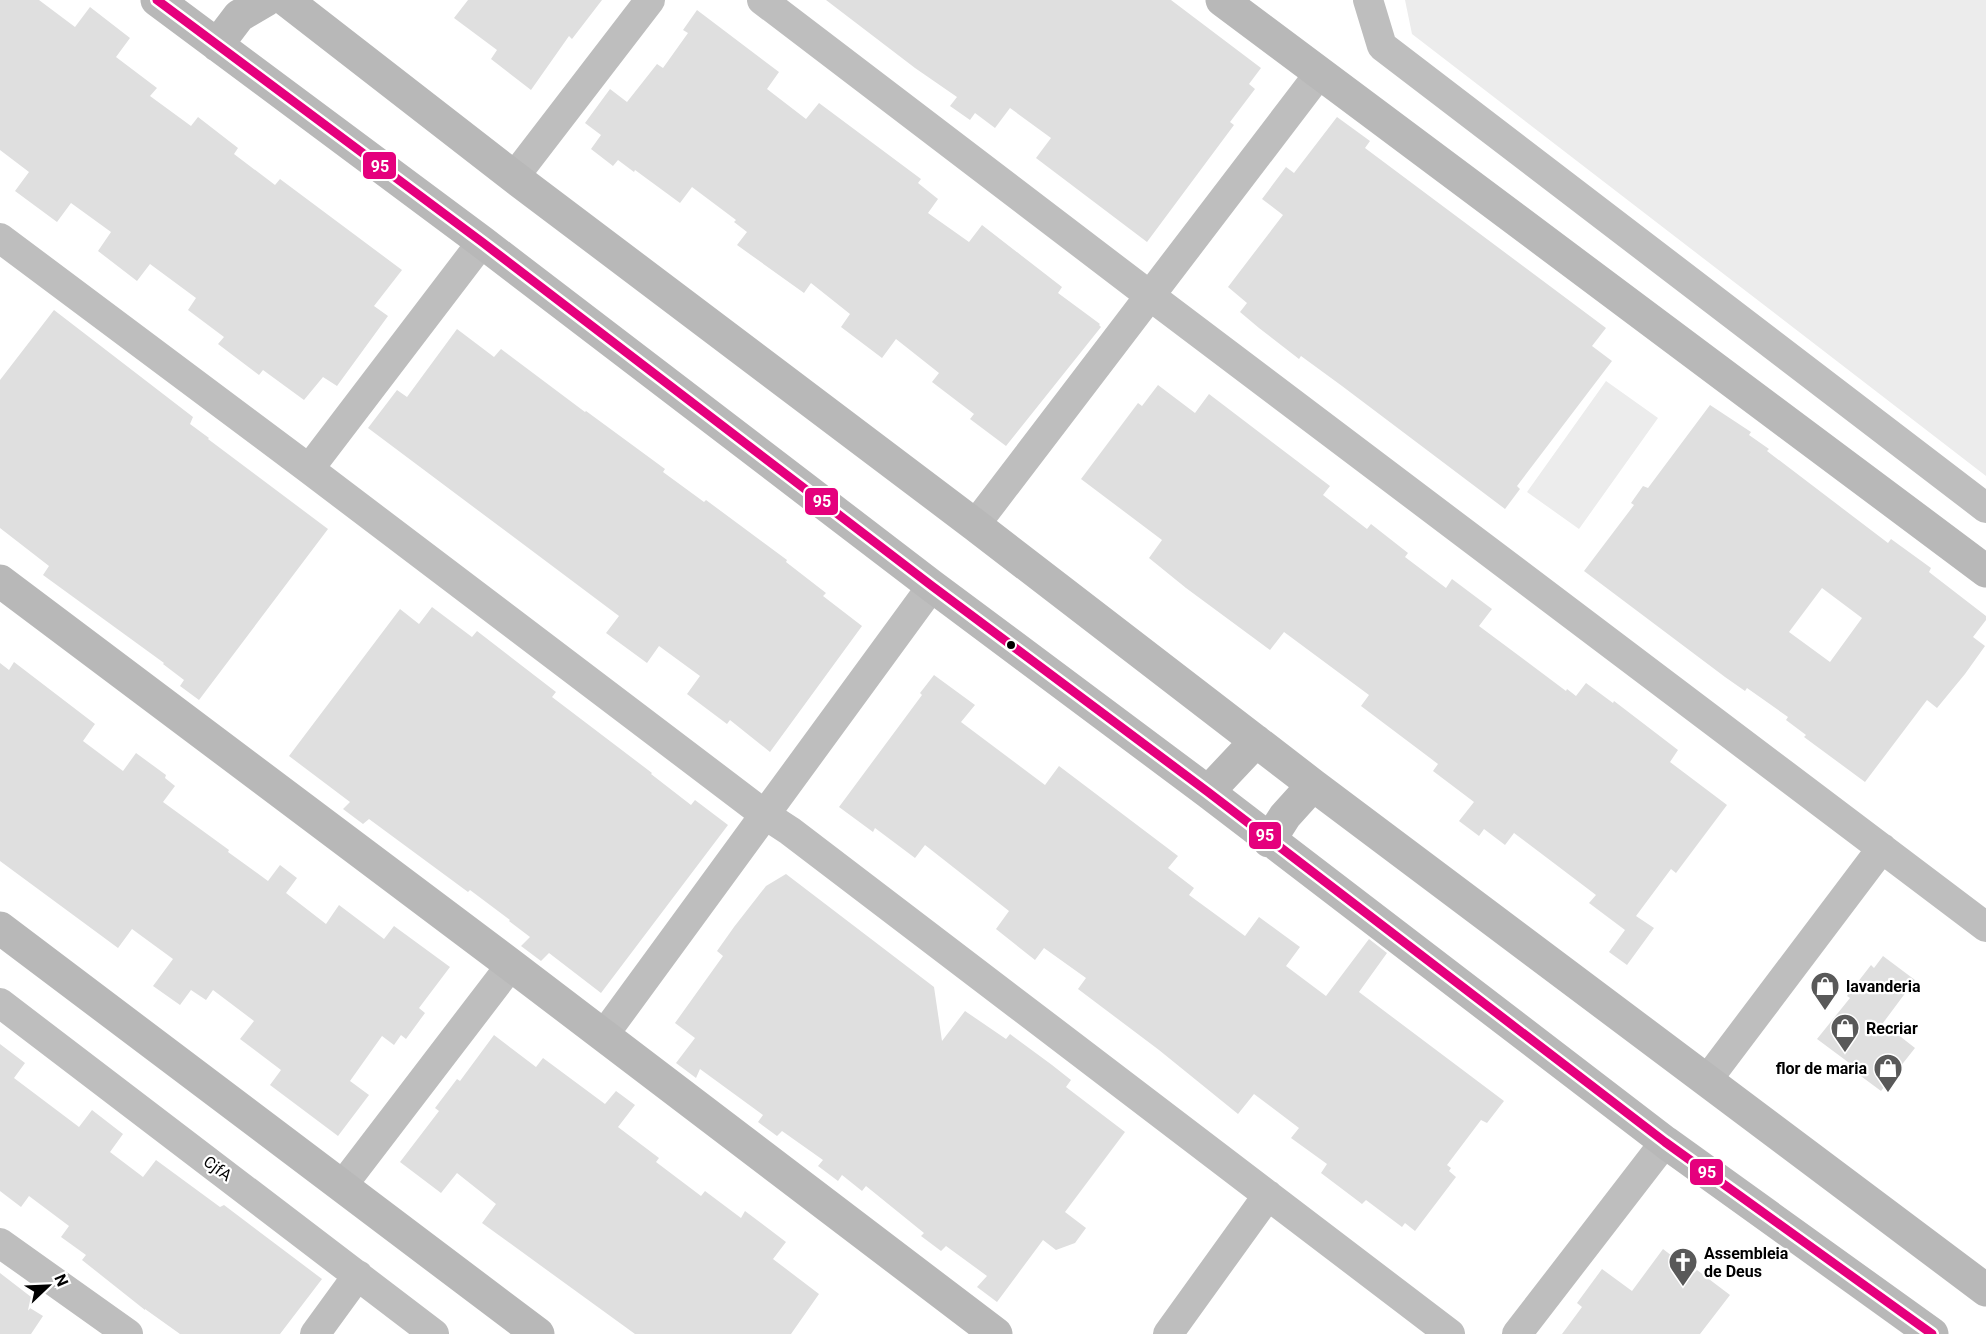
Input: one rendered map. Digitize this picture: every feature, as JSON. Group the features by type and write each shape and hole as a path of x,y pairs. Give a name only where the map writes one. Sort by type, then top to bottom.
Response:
{"street":[{"path":"157,0 483,242 1665,1142 1932,1334"},
{"path":"217,45 239,16 266,0"},
{"path":"286,0 514,177 975,525 1313,785 1986,1290"},
{"path":"514,177 650,0"},
{"path":"762,0 1986,927"},
{"path":"1221,0 1986,572"},
{"path":"1368,0 1382,46 1986,508"},
{"path":"975,525 1319,74"},
{"path":"0,238 764,814 799,838 1450,1334"},
{"path":"309,469 483,242"},
{"path":"0,581 996,1334"},
{"path":"603,1036 932,586"},
{"path":"1208,792 1256,741"},
{"path":"1269,841 1285,816 1313,785"},
{"path":"1707,1080 1882,848"},
{"path":"0,928 538,1334"},
{"path":"342,1186 510,965"},
{"name":"CjfA","path":"0,1003 434,1334"},
{"path":"1517,1334 1665,1142"},
{"path":"1168,1334 1268,1195"},
{"path":"0,1243 117,1331"},
{"path":"315,1334 358,1275"}],"shaded area":[{"path":"1405,0 1986,0 1986,476 1412,34"},
{"path":"1606,381 1658,418 1579,529 1527,492"}],"building":[{"path":"0,0 39,0 75,27 90,7 130,38 116,57 157,88 150,96 191,126 198,117 238,148 234,154 275,185 280,179 402,270 374,306 388,316 337,386 323,377 304,400 263,370 259,375 218,344 224,337 188,310 196,298 150,264 137,281 98,251 111,232 71,203 57,222 15,191 29,172 0,150"},
{"path":"468,0 602,0 572,39 569,36 531,90 491,59 497,50 454,18"},
{"path":"826,0 1171,0 1261,68 1249,84 1255,89 1230,122 1234,125 1147,242 1036,158 1051,138 1010,108 995,128 975,113 970,120 950,106 957,97"},
{"path":"697,10 779,72 767,89 806,119 819,103 921,179 918,183 938,199 928,213 969,242 982,225 1062,287 1058,293 1100,324 1101,327 1006,446 970,419 974,414 932,382 939,373 896,339 882,358 841,327 850,314 811,283 804,293 737,245 747,232 734,222 736,220 692,187 680,203 635,170 634,172 618,160 613,166 591,149 601,135 585,123 610,89 627,102 657,64 663,68 688,33 683,30"},
{"path":"1337,117 1370,141 1365,148 1606,328 1592,346 1612,361 1517,486 1520,489 1505,509 1342,386 1301,356 1299,359 1259,328 1240,312 1247,303 1228,287 1283,215 1262,199 1286,167 1294,173"},
{"path":"54,310 193,417 190,424 208,439 328,529 199,700 180,686 184,680 164,663 43,575 49,566 0,528 0,380"},
{"path":"457,329 494,357 501,349 586,411 665,469 663,472 704,502 706,500 787,560 786,562 826,593 823,596 862,626 770,752 730,720 727,724 687,694 700,676 659,646 647,663 606,633 619,616 368,428 397,390 407,397"},
{"path":"1158,385 1195,413 1209,394 1330,486 1323,495 1367,529 1371,524 1408,553 1405,557 1446,588 1452,579 1492,609 1479,626 1566,691 1567,689 1576,696 1586,683 1613,703 1614,701 1678,750 1670,762 1727,805 1676,873 1671,869 1636,916 1654,928 1627,965 1609,952 1625,930 1589,903 1596,895 1514,833 1505,845 1484,829 1479,836 1459,821 1474,802 1433,771 1438,764 1361,706 1369,695 1284,632 1270,650 1186,588 1149,558 1162,540 1081,479 1138,403 1142,406"},
{"path":"1710,405 1751,432 1749,435 1769,449 1767,451 1888,543 1891,539 1931,568 1929,572 1986,616 1986,620 1973,637 1985,646 1937,708 1927,700 1865,782 1804,737 1806,735 1786,720 1788,717 1747,688 1745,691 1725,677 1584,571 1634,505 1631,503 1643,486 1648,488","holes":["1822,588 1862,618 1830,662 1789,632"]},
{"path":"432,607 472,637 477,631 556,692 552,697 691,805 695,800 728,825 601,993 549,953 541,961 521,946 530,937 510,920 369,819 363,824 343,809 350,802 289,756 400,609 419,624"},
{"path":"14,662 95,724 83,741 123,771 136,753 166,775 165,778 175,786 163,802 229,850 228,852 268,881 280,865 297,878 286,893 326,924 339,905 384,939 394,926 450,967 419,1008 425,1013 406,1039 401,1035 394,1045 382,1036 350,1081 369,1095 338,1136 270,1085 281,1070 240,1039 254,1021 213,990 206,1000 191,990 180,1005 153,986 173,959 132,929 118,948 0,861 0,663 9,670"},
{"path":"934,675 975,705 961,722 1045,785 1059,766 1178,856 1168,868 1194,888 1189,895 1245,936 1259,917 1300,947 1286,966 1326,996 1369,939 1387,953 1359,992 1504,1101 1487,1123 1481,1120 1447,1165 1451,1168 1449,1171 1456,1177 1415,1231 1405,1223 1402,1227 1366,1200 1362,1204 1321,1173 1327,1164 1291,1138 1299,1128 1254,1094 1238,1114 1078,989 1086,978 1044,948 1035,960 996,929 1009,911 925,845 915,858 875,828 873,832 839,807 922,695 920,693"},
{"path":"786,874 934,987 942,1041 965,1011 1006,1039 1010,1034 1052,1065 1071,1080 1066,1087 1125,1132 1065,1212 1086,1228 1075,1243 1056,1250 1043,1240 997,1302 977,1287 987,1276 946,1246 941,1251 921,1236 924,1233 866,1186 862,1191 842,1175 838,1181 818,1166 823,1160 782,1131 777,1136 758,1122 763,1115 700,1069 696,1078 676,1063 695,1038 675,1023 723,956 717,951 734,927 766,886"},
{"path":"1883,956 1915,980 1883,1023 1915,1048 1881,1091 1850,1068 1852,1065 1817,1039 1850,998 1847,996 1871,965 1874,968"},
{"path":"494,1035 536,1067 543,1058 605,1104 616,1091 635,1105 618,1127 659,1158 656,1162 701,1196 705,1191 741,1218 745,1211 786,1242 773,1259 819,1294 791,1334 635,1334 482,1223 496,1204 457,1173 441,1193 400,1162 439,1111 435,1108 457,1079 460,1081"},
{"path":"0,1044 25,1063 14,1078 79,1127 92,1110 123,1134 110,1152 143,1177 156,1160 220,1207 224,1205 322,1279 280,1334 180,1334 145,1310 82,1260 86,1255 61,1237 69,1226 29,1196 21,1207 0,1191"},
{"path":"1663,1249 1694,1273 1697,1270 1730,1295 1700,1334 1562,1334 1582,1307 1577,1303 1602,1269 1632,1291"},
{"path":"0,1273 35,1300 30,1308 43,1316 31,1334 0,1334"}],"transit line":[{"name":"95","path":"157,0 482,242 932,586 1208,792 1665,1142 1932,1334"}],"place":[{"name":"lavanderia","path":"1825,1012"},
{"name":"Recriar","path":"1845,1054"},
{"name":"flor de maria","path":"1888,1094"},
{"name":"Assembleia de Deus","path":"1683,1288"}]}
